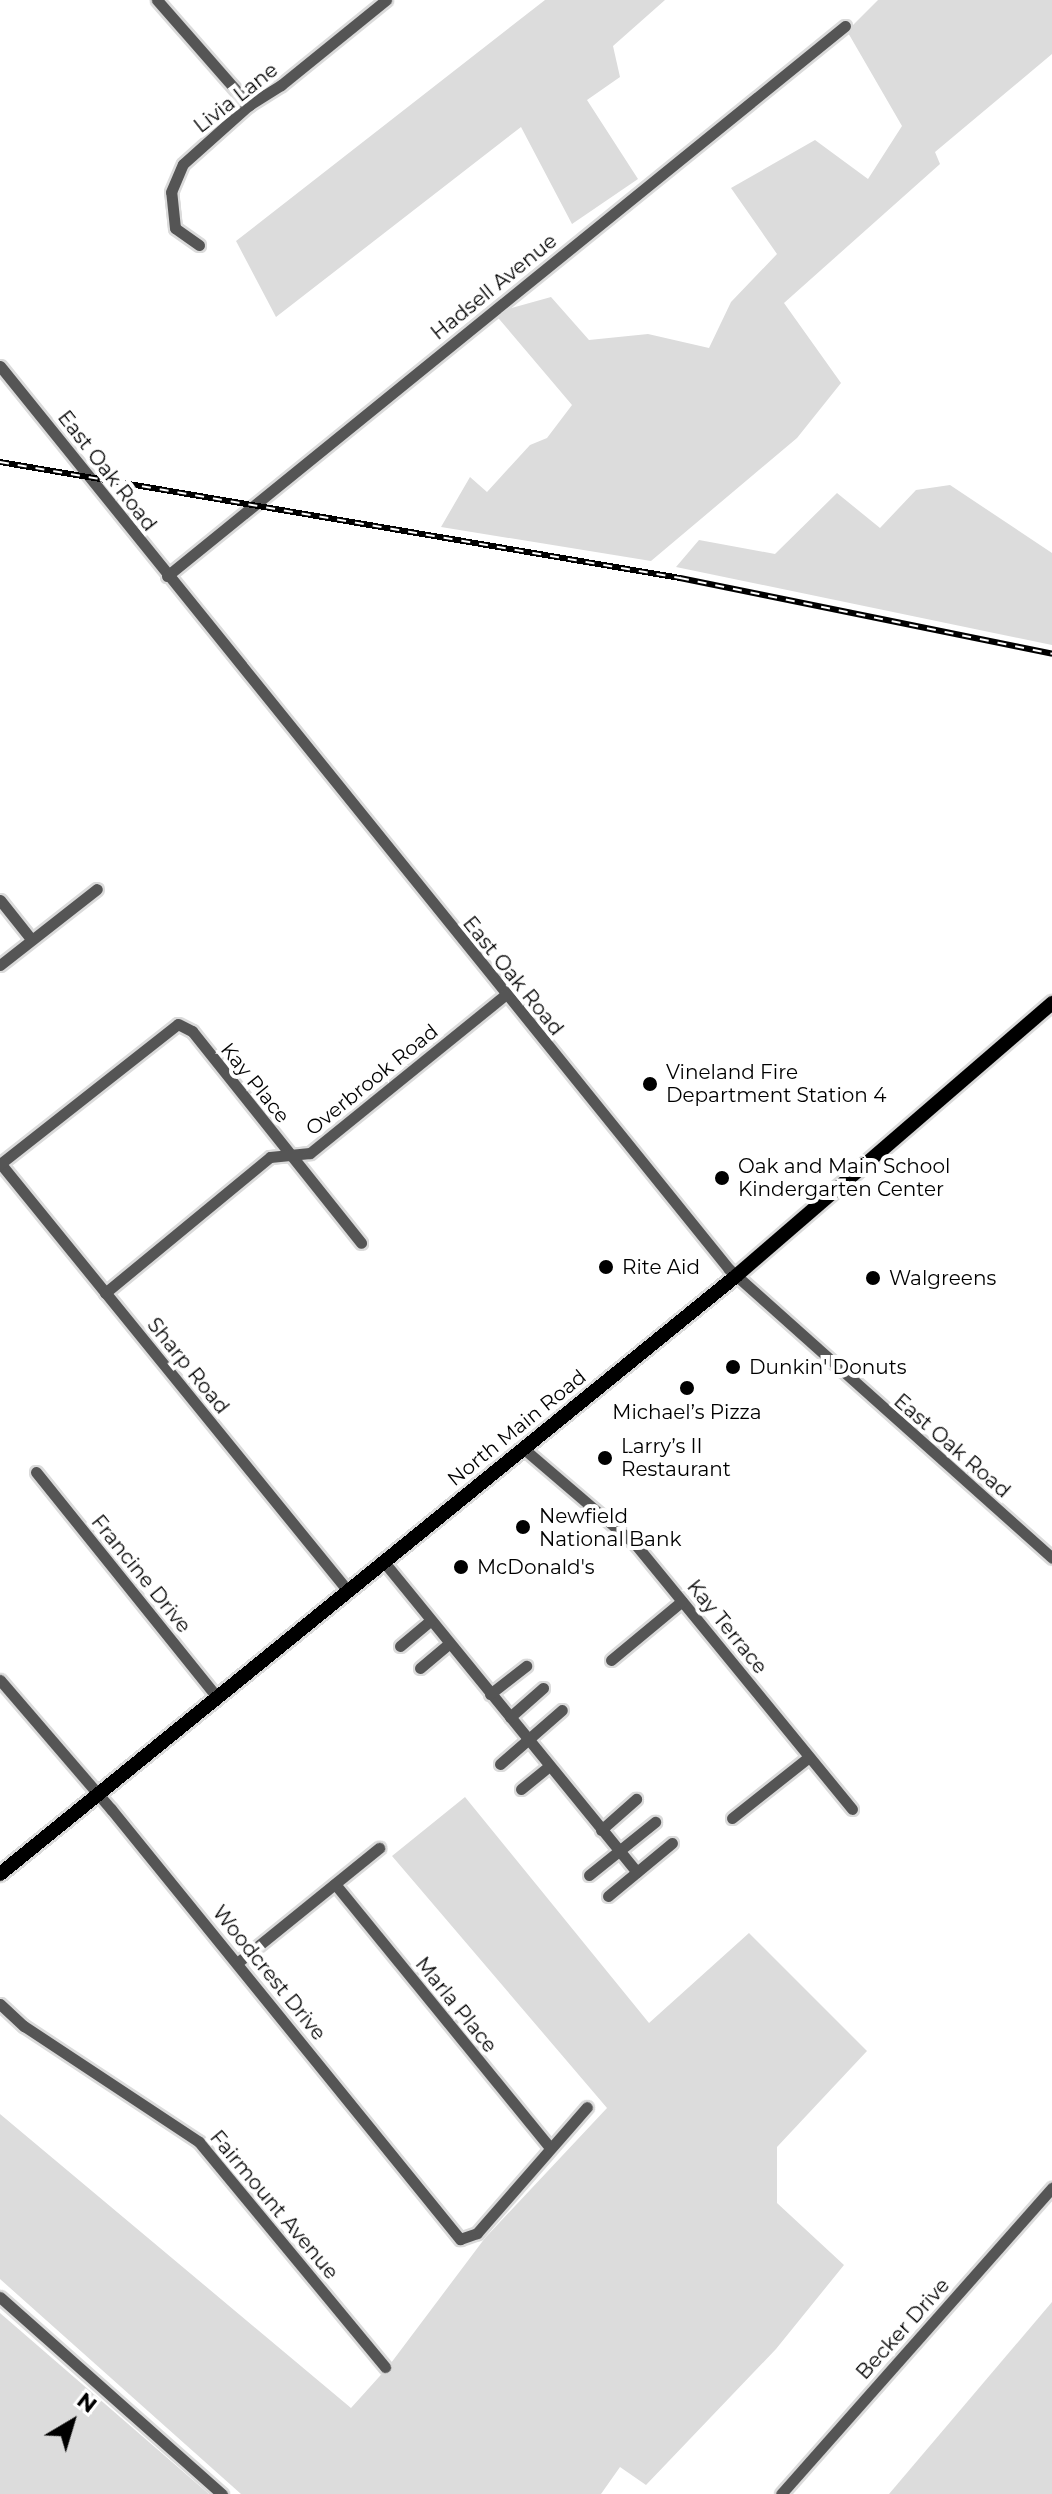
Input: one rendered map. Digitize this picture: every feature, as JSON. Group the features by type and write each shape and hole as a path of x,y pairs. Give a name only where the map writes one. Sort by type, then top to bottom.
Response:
{"main road":[{"name":"North Main Road","path":"0,1874 736,1276 1052,1003"}],"street":[{"path":"157,0 249,105"},
{"name":"Livia Lane","path":"199,245 175,228 171,192 183,164 249,105 281,85 386,0"},
{"name":"Hadsell Avenue","path":"167,576 845,26"},
{"name":"East Oak Road","path":"0,366 505,995 736,1276 1052,1558"},
{"path":"0,965 97,889"},
{"path":"0,900 31,939"},
{"name":"Overbrook Road","path":"105,1293 270,1157 310,1153 505,995"},
{"name":"Kay Place","path":"0,1164 171,1026 184,1026 361,1243"},
{"name":"Sharp Road","path":"0,1164 348,1591"},
{"name":"Kay Terrace","path":"524,1449 636,1545 852,1809"},
{"name":"Francine Drive","path":"36,1472 218,1698"},
{"path":"384,1562 637,1872"},
{"path":"611,1660 682,1601"},
{"path":"400,1646 430,1621"},
{"path":"420,1668 449,1644"},
{"path":"490,1694 526,1666"},
{"name":"Woodcrest Drive","path":"0,1680 237,1963 460,2239 477,2233 550,2148"},
{"path":"510,1717 543,1688"},
{"path":"500,1764 562,1710"},
{"path":"732,1818 809,1757"},
{"path":"521,1789 549,1766"},
{"path":"601,1830 636,1799"},
{"path":"589,1875 655,1822"},
{"path":"608,1896 672,1843"},
{"path":"237,1963 379,1848"},
{"name":"Marla Place","path":"335,1884 550,2148"},
{"name":"Fairmount Avenue","path":"0,2004 24,2026 199,2142 385,2367"},
{"path":"550,2148 587,2107"},
{"name":"Becker Drive","path":"781,2494 1052,2188"},
{"path":"0,2297 214,2491"}],"shaded area":[{"path":"545,0 665,0 613,46 620,77 587,100 638,179 572,224 521,127 276,317 236,241"},
{"path":"878,0 1052,0 1052,54 935,152 940,164 784,303 841,383 797,438 651,561 441,527 470,477 487,492 530,445 547,438 572,405 494,313 551,297 589,340 648,334 709,348 731,302 777,254 731,188 815,140 868,179 902,126 847,31"},
{"path":"950,485 1052,553 1052,645 676,567 699,540 775,554 837,493 880,528 916,490"},
{"path":"465,1797 649,2023 749,1933 867,2051 777,2147 777,2203 844,2265 776,2349 646,2485 620,2467 601,2494 241,2494 0,2279 0,2114 351,2408 388,2367 485,2238 607,2108 392,1856"},
{"path":"1052,2302 1052,2494 889,2494"},
{"path":"0,2313 209,2494 0,2494"}],"railway":[{"path":"0,462 680,578 1052,654"}],"place":[{"name":"Vineland Fire Department Station 4","path":"650,1084"},
{"name":"Oak and Main School Kindergarten Center","path":"722,1178"},
{"name":"Rite Aid","path":"606,1267"},
{"name":"Walgreens","path":"873,1278"},
{"name":"Dunkin' Donuts","path":"733,1367"},
{"name":"Michael’s Pizza","path":"687,1388"},
{"name":"Larry’s II Restaurant","path":"605,1458"},
{"name":"Newfield National Bank","path":"523,1527"},
{"name":"McDonald's","path":"461,1567"}]}
